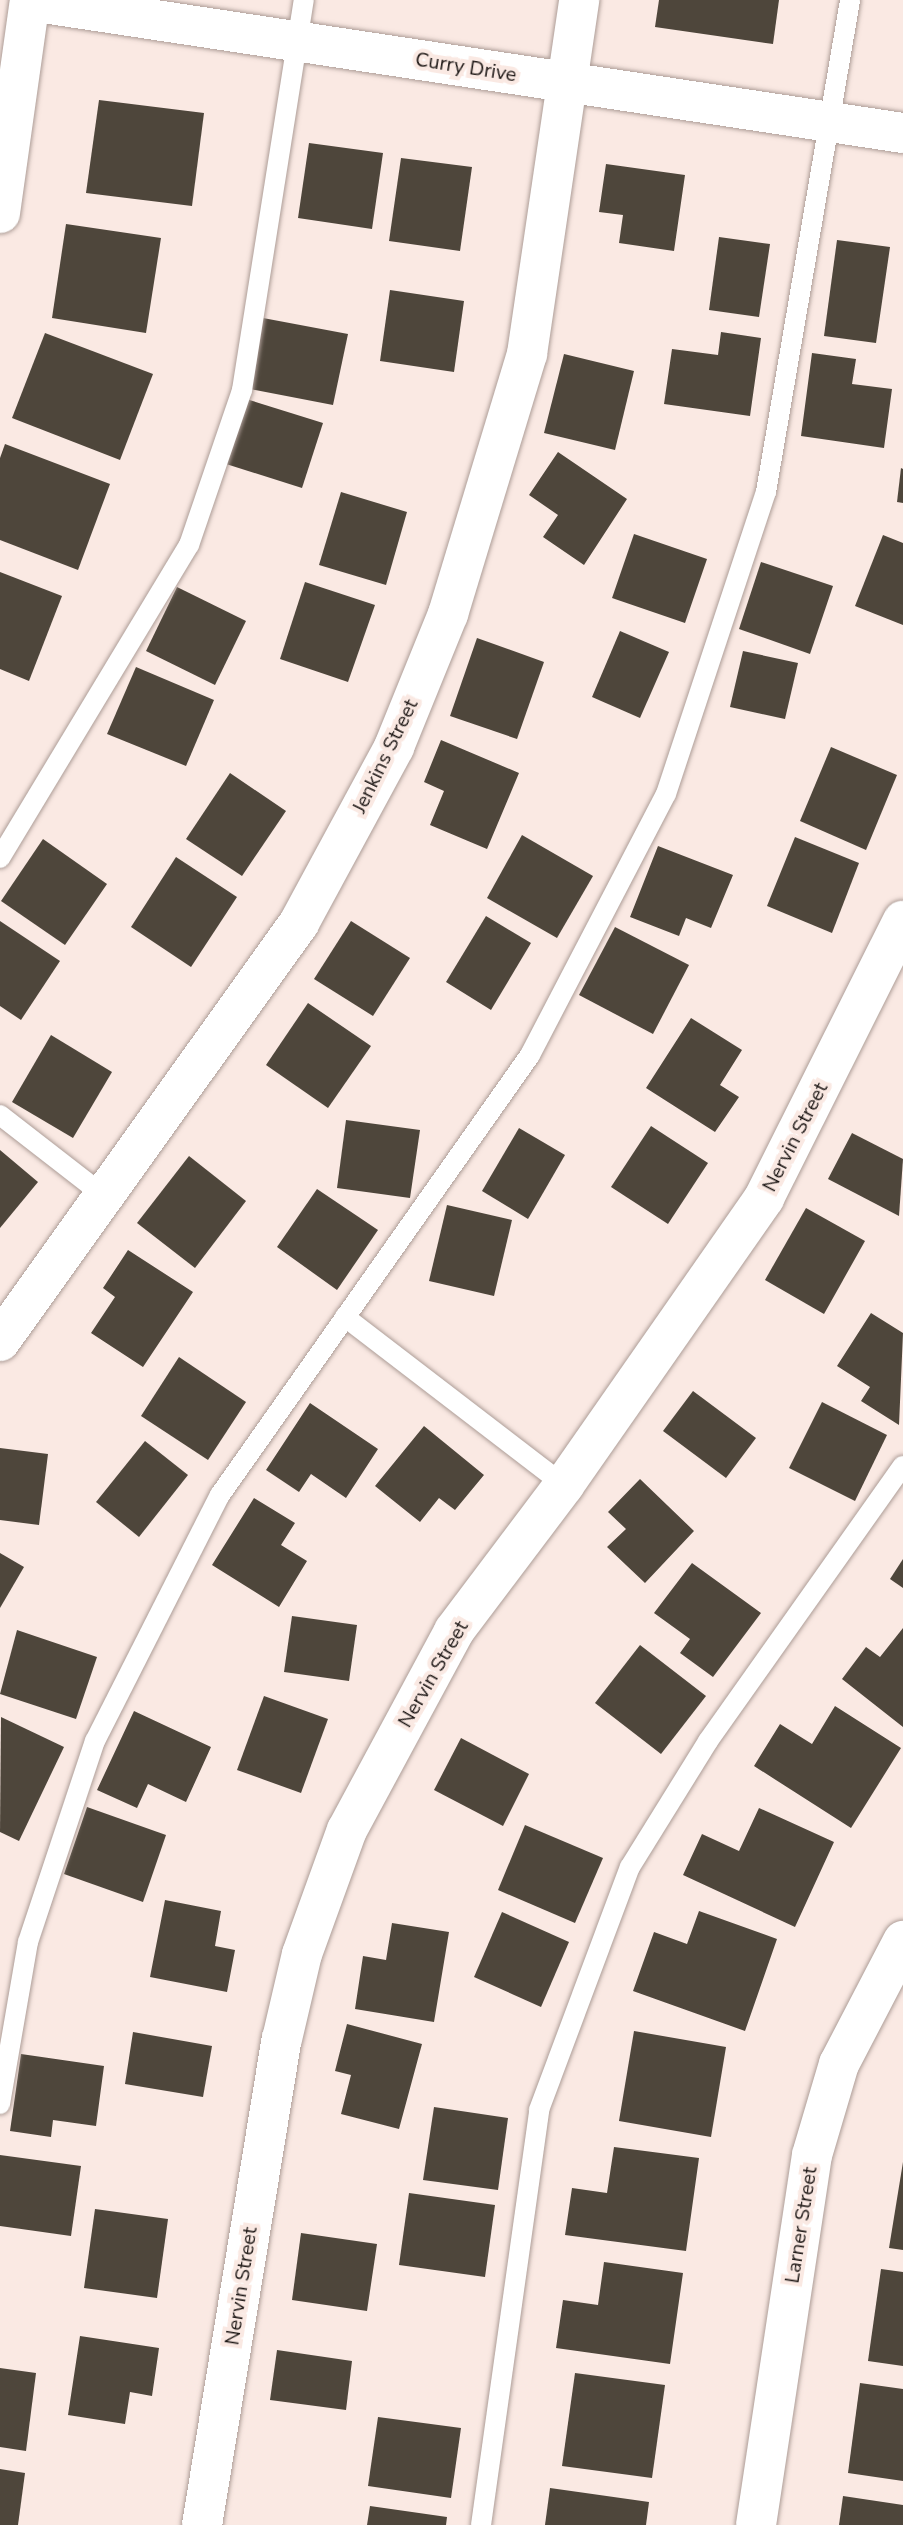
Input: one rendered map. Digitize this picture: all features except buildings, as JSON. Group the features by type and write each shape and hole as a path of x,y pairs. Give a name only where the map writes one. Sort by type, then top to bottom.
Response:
{"street":[{"name":"Jenkins Street","path":"0,1341 299,923 394,747 448,614 527,354 579,0"},
{"name":"Curry Drive","path":"30,1 903,133"},
{"path":"0,213 30,1"},
{"name":"Nervin Street","path":"202,2525 282,2039 302,1954 347,1830 454,1631 564,1485 764,1198 903,921"},
{"name":"Larner Street","path":"756,2525 812,2155 839,2064 903,1941"}],"lane":[{"path":"0,858 189,545 242,390 304,0"},
{"path":"0,2104 28,1942 95,1741 220,1495 530,1055 666,794 766,492 850,0"},
{"path":"0,1115 103,1195"},
{"path":"345,1317 564,1485"},
{"path":"481,2525 539,2110 630,1867 708,1741 903,1466"}]}
